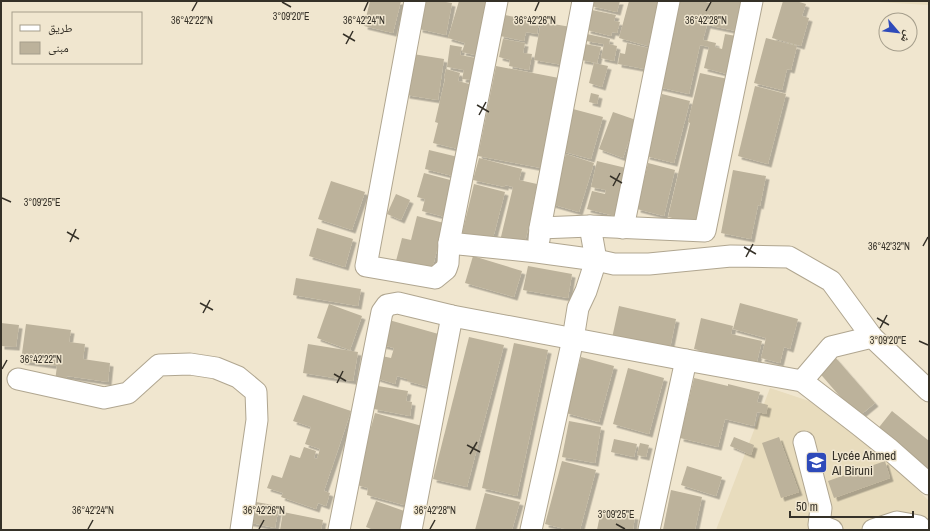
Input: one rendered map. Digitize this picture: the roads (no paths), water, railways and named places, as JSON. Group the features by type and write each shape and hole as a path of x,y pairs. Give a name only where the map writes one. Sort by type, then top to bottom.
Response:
{"street":[{"path":"415,1 366,266 435,278 446,269 448,263 450,243 497,1"},
{"path":"537,252 540,228 583,1"},
{"path":"623,228 669,1"},
{"path":"540,228 590,226 705,231 752,1"},
{"path":"531,530 573,339 578,308 586,292 596,260 590,226"},
{"path":"450,243 537,252 614,264 648,264 731,256 789,257 831,281 872,337 929,391"},
{"path":"339,530 382,312 387,305 398,303 452,316 802,381 876,438 929,484"},
{"path":"412,530 452,316"},
{"path":"802,381 831,347 872,337"},
{"path":"649,530 686,360"},
{"path":"18,379 104,398 128,394 159,365 190,364 216,368 238,377 256,392 257,420 241,530"},
{"path":"804,442 821,508 819,525 832,530"},
{"path":"873,530 897,522 919,526 922,530"}],"place":[{"name":"Lycée Ahmed Al Biruni","path":"816,462"}]}
